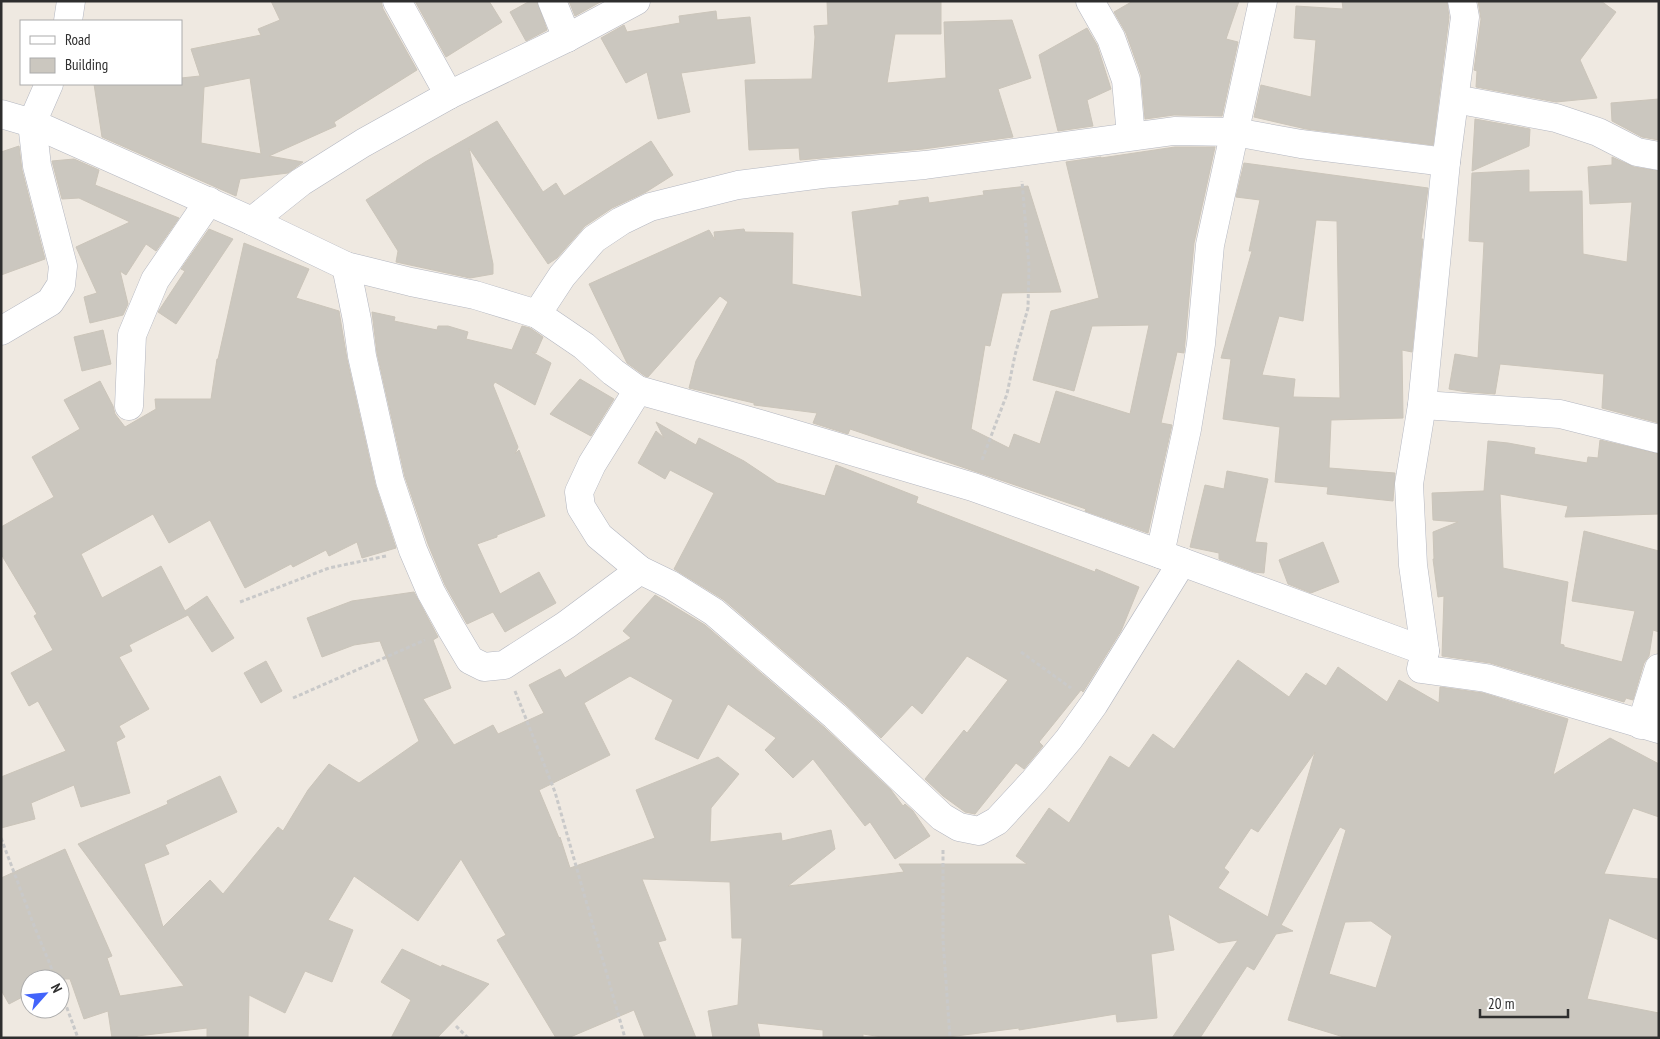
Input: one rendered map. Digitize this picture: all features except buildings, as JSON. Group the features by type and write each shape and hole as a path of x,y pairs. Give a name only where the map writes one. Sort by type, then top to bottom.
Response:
{"street":[{"path":"68,20 71,1"},
{"path":"397,1 449,95"},
{"path":"552,1 566,38"},
{"path":"252,221 302,182 362,143 449,95 566,38 636,1"},
{"path":"1090,1 1111,38 1126,80 1131,136"},
{"path":"638,390 592,464 579,492 581,508 599,536 640,570 671,585 714,612 835,716 942,817 959,827 979,831 997,821 1034,781 1094,704 1171,558 1187,429 1201,344 1210,245 1263,1"},
{"path":"1462,1 1465,17 1446,162 1422,406 1408,484 1414,565 1425,652 1421,669 1486,678 1650,727 1659,668"},
{"path":"1,331 50,302 61,285 63,266 37,166 32,123 49,85"},
{"path":"1455,99 1556,118 1598,132 1637,152 1659,156"},
{"path":"1,114 32,123 209,201 346,266 475,295 537,314 584,346 613,372 638,390 760,424 973,488 1171,558 1425,652"},
{"path":"537,314 562,276 594,239 621,221 650,208 738,185 822,174 925,165 1174,131 1235,132 1301,144 1446,162"},
{"path":"129,406 132,335 155,280 209,201"},
{"path":"346,266 362,356 390,480 413,550 432,592 470,660 484,667 504,665 566,624 640,570"},
{"path":"1422,406 1560,414 1659,439"}],"path":[{"path":"973,488 1007,394 1028,308 1029,266 1020,151"},
{"path":"240,602 329,568 413,550"},
{"path":"293,698 451,628"},
{"path":"1021,652 1094,704"},
{"path":"504,665 555,792 625,1038"},
{"path":"942,817 943,940 950,1038"},
{"path":"2,838 52,969"},
{"path":"70,1016 78,1038"},
{"path":"456,1026 468,1038"}]}
